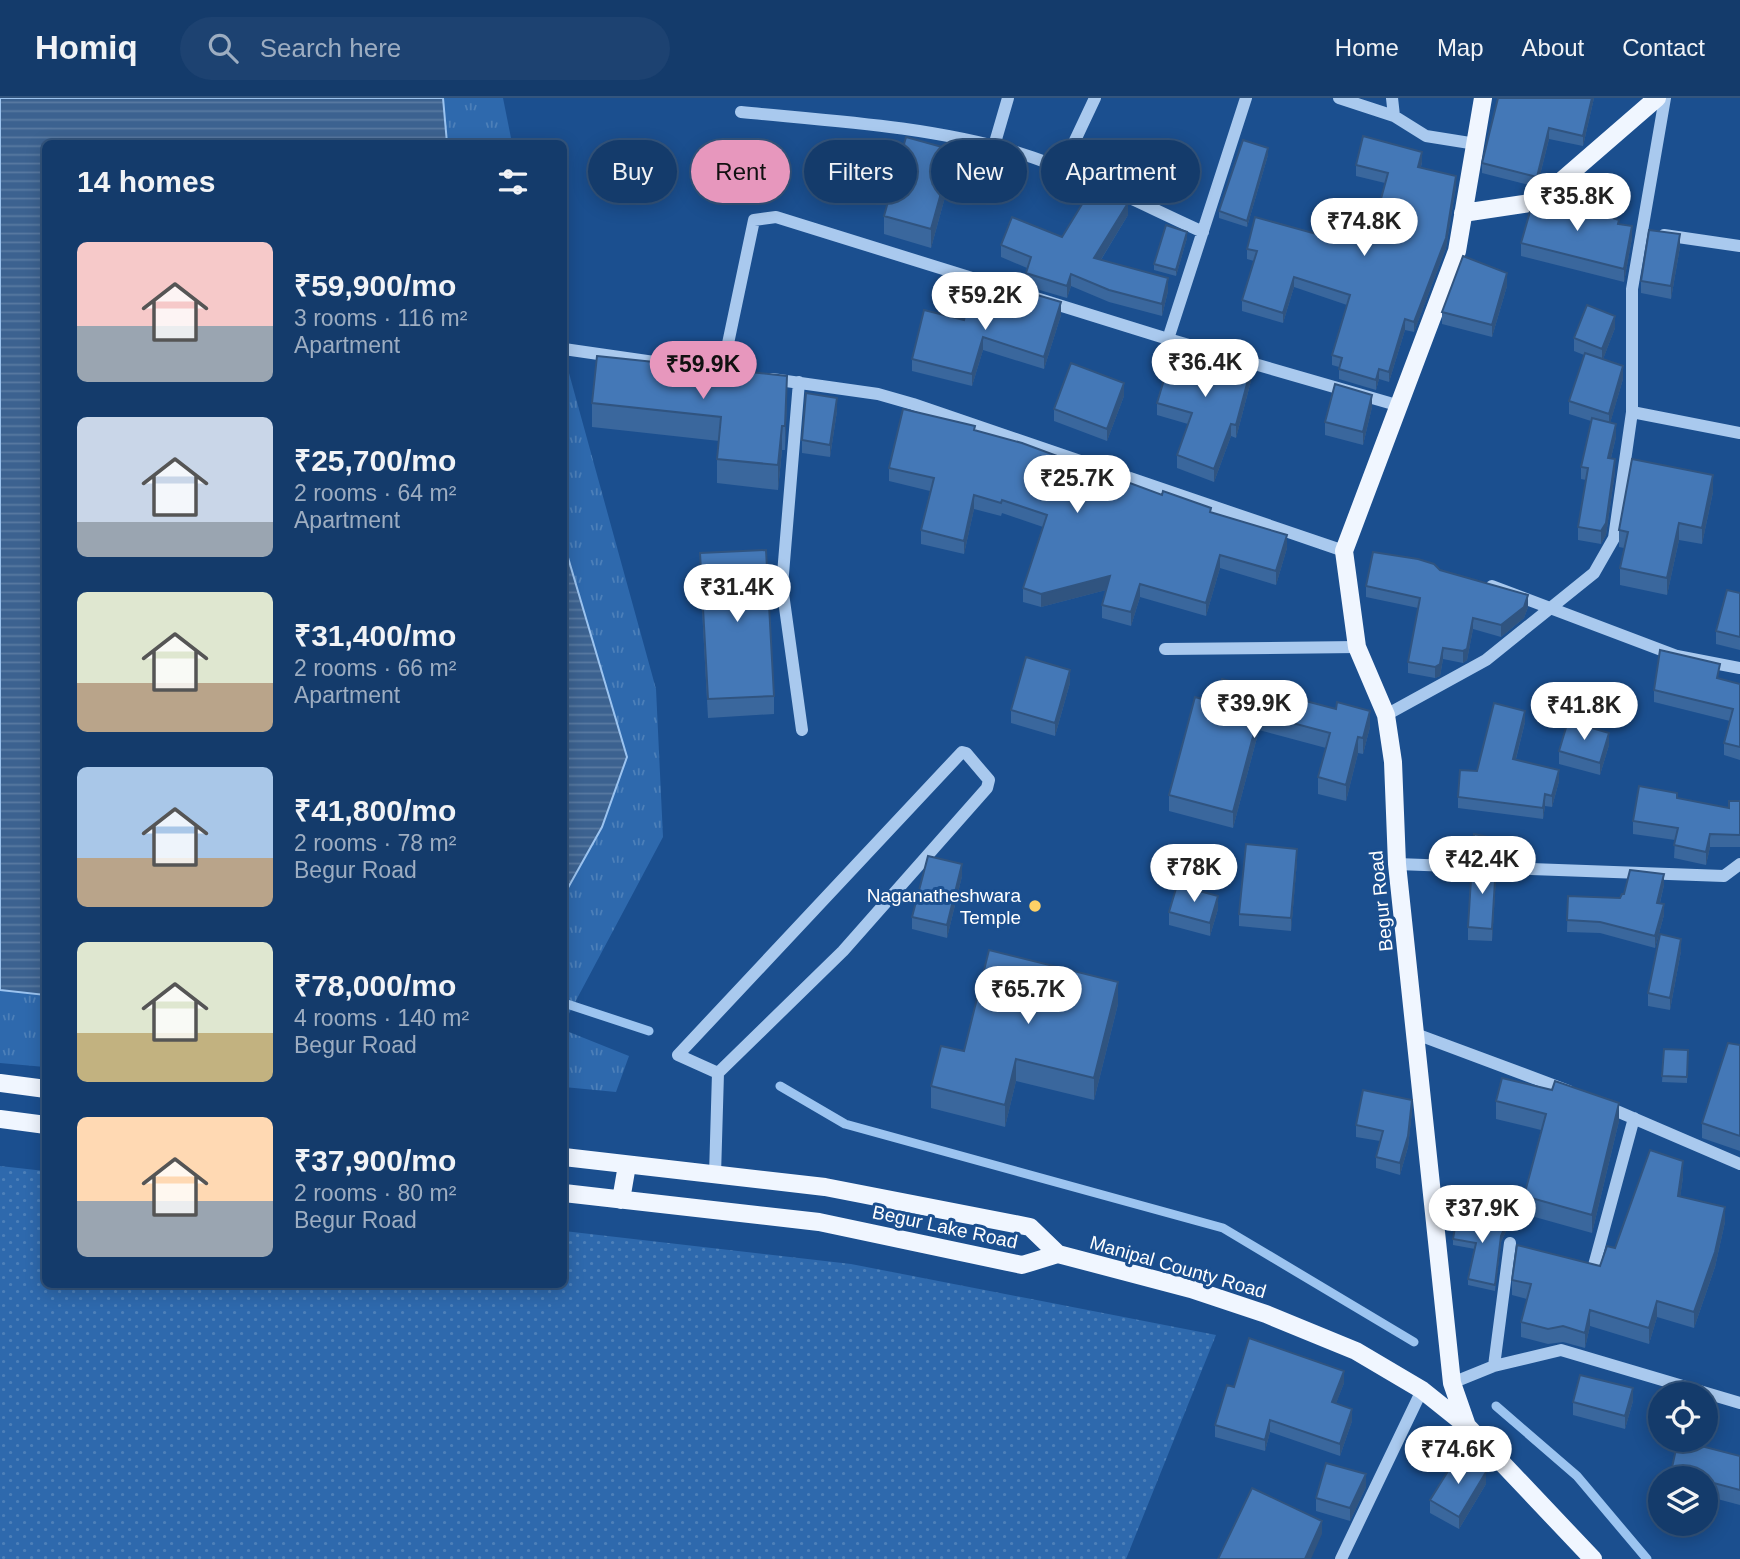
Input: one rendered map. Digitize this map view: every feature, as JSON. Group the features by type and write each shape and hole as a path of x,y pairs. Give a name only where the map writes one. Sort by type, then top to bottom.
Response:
{"main road":[{"name":"Begur Road","path":"1483,98 1457,251 1344,551 1357,647 1386,715 1393,762 1397,863 1452,1383 1467,1426 1584,1555"},
{"path":"1463,213 1536,202 1657,98"},
{"path":"0,1083 42,1088"},
{"path":"0,1119 42,1124"},
{"name":"Begur Lake Road","path":"567,1157 825,1188 1030,1227 1058,1254 1022,1265 819,1222 567,1193"},
{"path":"621,1200 627,1165"},
{"name":"Manipal County Road","path":"1058,1254 1191,1289 1266,1314 1356,1351 1422,1390 1467,1426"}],"street":[{"path":"996,140 1008,98"},
{"path":"1075,140 1095,98"},
{"path":"1168,338 1246,98"},
{"path":"1339,98 1394,116 1426,136 1476,144"},
{"path":"1392,98 1394,116"},
{"path":"1386,715 1486,660 1594,573 1614,538 1632,412 1632,289 1665,98"},
{"path":"741,112 909,129 964,140"},
{"path":"1139,203 1203,232"},
{"path":"722,371 754,220 776,217 1168,338 1400,406"},
{"path":"1640,232 1740,246"},
{"path":"567,349 682,366"},
{"path":"761,377 878,394 913,404 1344,551"},
{"path":"799,382 782,586 803,730"},
{"path":"1632,412 1740,433"},
{"path":"1478,582 1554,607 1677,656 1740,668"},
{"path":"1165,649 1357,647"},
{"path":"715,1175 718,1073 843,951 987,788 989,780 967,752 959,754 678,1055 718,1073"},
{"path":"1397,863 1724,876 1740,864"},
{"path":"1416,1034 1587,1098 1740,1164"},
{"path":"1593,1269 1634,1118"},
{"path":"1494,1366 1510,1242"},
{"path":"1452,1383 1494,1366 1561,1350 1740,1403"},
{"path":"1341,1559 1422,1390"}],"green space":[{"path":"443,98 503,98 511,140 447,140"},
{"path":"567,366 656,689 663,837 567,1017 567,890 602,827 627,757 567,554"},
{"path":"0,990 42,995 42,1067 0,1063"},
{"path":"567,1031 629,1056 616,1092 567,1087"},
{"path":"0,1166 42,1171 42,1288 567,1288 567,1231 851,1264 1216,1335 1126,1559 0,1559"}],"shaded area":[{"path":"0,98 443,98 447,140 42,140 42,995 0,990"},
{"path":"567,554 627,757 602,827 567,890"}],"building":[{"path":"1498,98 1592,98 1583,136 1549,128 1537,177 1482,163"},
{"path":"1363,136 1422,152 1418,167 1456,176 1446,238 1414,322 1405,319 1389,372 1379,369 1376,380 1339,369 1342,358 1332,355 1350,295 1294,277 1283,313 1242,300 1257,251 1247,249 1255,217 1331,238 1336,221 1372,232 1388,173 1356,165"},
{"path":"917,140 931,144 931,203 938,203 931,229 884,216 888,203 917,203"},
{"path":"1243,140 1268,148 1247,221 1219,211"},
{"path":"1546,197 1619,220 1618,224 1632,226 1624,269 1521,243 1533,201"},
{"path":"1083,203 1128,203 1094,258 1168,278 1162,304 1109,290 1071,274 1067,286 1026,273 1031,257 1001,245 1012,217 1062,237"},
{"path":"1166,225 1187,232 1176,270 1154,264"},
{"path":"1649,230 1680,234 1671,286 1641,281"},
{"path":"1463,256 1507,273 1492,325 1442,312"},
{"path":"1020,290 1061,302 1044,357 983,337 972,374 912,359 924,310 964,320 968,304 1012,317"},
{"path":"1587,305 1615,316 1602,349 1574,338"},
{"path":"1175,343 1252,365 1236,425 1231,424 1214,469 1177,455 1192,413 1157,403"},
{"path":"1585,353 1623,366 1609,414 1569,401"},
{"path":"597,356 787,376 785,426 782,426 778,465 717,459 721,417 592,403"},
{"path":"1071,363 1124,383 1107,429 1054,409"},
{"path":"1335,384 1372,395 1363,432 1325,422"},
{"path":"806,393 837,398 830,445 802,440"},
{"path":"903,409 975,426 974,430 1022,443 1162,495 1163,491 1211,508 1210,512 1287,535 1276,571 1220,555 1206,603 1140,584 1131,612 1102,605 1110,576 1041,594 1023,588 1047,515 1002,500 1001,503 974,495 964,541 921,530 934,478 889,468"},
{"path":"1592,418 1616,424 1608,458 1615,459 1606,523 1601,531 1578,527 1588,468 1581,467"},
{"path":"1632,459 1713,475 1702,528 1679,523 1667,578 1620,568 1628,532 1619,530"},
{"path":"766,550 774,696 708,699 700,553"},
{"path":"1373,552 1418,559 1434,564 1440,570 1528,595 1524,607 1501,625 1473,618 1467,649 1463,651 1443,648 1440,664 1435,667 1408,662 1420,598 1366,586"},
{"path":"1727,590 1740,593 1740,637 1716,631"},
{"path":"1660,650 1720,664 1717,678 1740,684 1740,747 1724,743 1733,709 1654,690"},
{"path":"1026,657 1070,670 1055,723 1011,710"},
{"path":"1222,679 1336,709 1337,702 1370,711 1363,738 1358,737 1346,785 1318,777 1330,733 1259,714 1233,812 1169,795 1195,697 1216,703"},
{"path":"1494,703 1525,711 1513,759 1559,770 1552,796 1545,794 1543,808 1458,797 1460,770 1477,771"},
{"path":"1568,721 1609,733 1600,763 1559,751"},
{"path":"1639,786 1677,793 1677,798 1729,808 1729,801 1740,801 1740,835 1710,834 1706,852 1674,845 1678,828 1633,821"},
{"path":"1474,834 1498,839 1497,853 1473,852"},
{"path":"1246,844 1297,849 1291,918 1239,914"},
{"path":"928,856 962,864 947,925 912,917"},
{"path":"1472,863 1496,864 1492,929 1468,927"},
{"path":"1630,870 1664,874 1657,903 1664,904 1655,936 1600,922 1567,920 1568,896 1620,898 1624,894"},
{"path":"1177,885 1218,896 1210,923 1169,912"},
{"path":"1660,934 1681,939 1670,998 1648,993"},
{"path":"989,950 1118,982 1094,1078 1016,1059 1005,1105 931,1086 941,1046 964,1051"},
{"path":"1728,1043 1740,1045 1740,1136 1702,1123"},
{"path":"1664,1049 1688,1050 1687,1077 1662,1076"},
{"path":"1502,1078 1552,1090 1555,1081 1619,1103 1592,1215 1524,1196 1546,1114 1496,1101"},
{"path":"1363,1090 1412,1100 1408,1136 1400,1163 1376,1157 1383,1131 1356,1125"},
{"path":"1650,1150 1683,1161 1678,1196 1725,1207 1715,1252 1694,1312 1657,1301 1649,1328 1590,1310 1585,1333 1563,1326 1548,1329 1521,1322 1531,1284 1512,1280 1517,1245 1600,1266 1607,1246 1615,1248"},
{"path":"1457,1216 1508,1220 1501,1236 1495,1285 1468,1279 1476,1243 1453,1239"},
{"path":"1249,1338 1344,1371 1332,1402 1352,1409 1340,1444 1270,1420 1265,1440 1215,1425 1227,1385 1234,1387"},
{"path":"1580,1375 1633,1388 1625,1416 1573,1402"},
{"path":"1718,1450 1740,1456 1740,1490 1718,1484 1718,1466 1672,1466 1675,1452"},
{"path":"1458,1455 1486,1472 1459,1517 1430,1500"},
{"path":"1326,1463 1366,1474 1350,1508 1316,1498"},
{"path":"1252,1488 1322,1521 1305,1559 1218,1559"}],"waterway":[{"path":"567,1004 649,1031"},
{"path":"780,1086 845,1124 1223,1228 1414,1342"},
{"path":"1496,1406 1577,1476 1647,1559"}],"place":[{"name":"Naganatheshwara Temple","path":"1035,906"}]}
